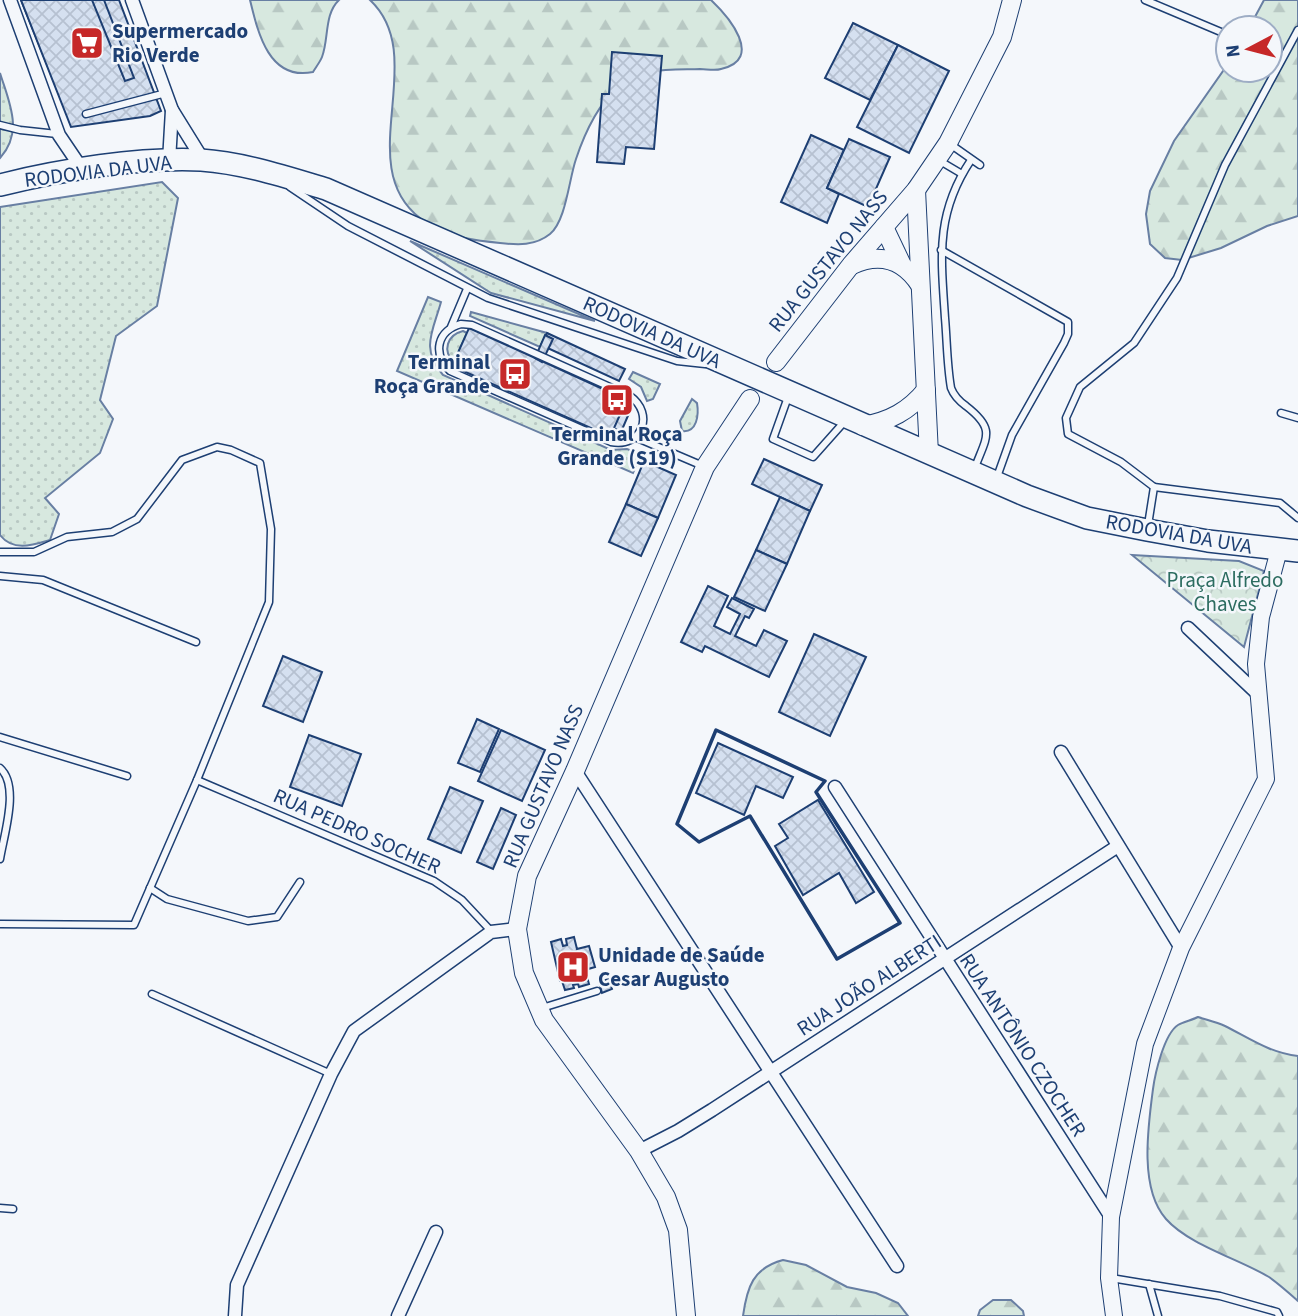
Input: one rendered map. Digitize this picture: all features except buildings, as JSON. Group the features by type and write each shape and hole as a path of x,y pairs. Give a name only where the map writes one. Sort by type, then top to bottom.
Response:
{"highway":[{"name":"RODOVIA DA UVA","path":"5,183 82,169 169,161 203,160 268,172 327,189 972,474 1087,518 1147,530 1288,551"}],"main road":[{"name":"RUA GUSTAVO NASS","path":"776,362 851,265 915,190 948,143 1002,37 1016,2"},
{"path":"915,190 929,454"},
{"path":"884,227 918,247"},
{"path":"884,227 902,265"},
{"path":"851,265 876,257 890,259 913,274 920,285"},
{"path":"855,422 887,420 909,408 926,390"},
{"name":"RUA GUSTAVO NASS","path":"686,1316 678,1230 666,1197 639,1151 544,1020 524,973 517,929 527,876 575,771 705,467 750,399"}],"street":[{"path":"10,0 59,135 82,169"},
{"path":"132,0 172,110 203,160"},
{"path":"169,161 172,110"},
{"path":"1114,1316 1109,1278 1111,1217 1145,1044 1181,948 1266,779 1256,664 1261,617 1288,551"},
{"path":"1188,628 1259,695"},
{"path":"1061,751 1181,948"},
{"path":"575,771 897,1266"},
{"name":"RUA ANTÔNIO CZOCHER","path":"835,787 1111,1217"},
{"name":"RUA JOÃO ALBERTI","path":"639,1151 678,1131 1118,846"},
{"path":"235,1316 237,1286 331,1074 354,1031 491,932 517,929"},
{"path":"398,1316 436,1232"}],"lane":[{"path":"1145,0 1214,29"},
{"path":"1298,30 1225,165 1177,278 1133,343 1080,387 1066,418 1068,434 1121,462 1154,487 1280,502 1298,517"},
{"path":"86,114 166,93"},
{"path":"0,125 59,135"},
{"path":"948,143 980,165"},
{"path":"937,159 962,174"},
{"path":"971,160 962,174 945,221 941,250 949,380 953,394 978,414 987,429 986,439 972,474"},
{"path":"268,172 348,226 488,298 677,361 728,366"},
{"path":"941,250 1064,318 1070,327 1065,343 1012,435 994,483"},
{"path":"451,327 467,289"},
{"path":"472,325 630,396 641,407 643,423 635,437 624,443 611,442 450,370 439,354 439,343 443,333 451,327 472,325"},
{"path":"790,392 773,439 813,457 855,422"},
{"path":"1281,413 1298,418"},
{"path":"635,437 705,467"},
{"path":"0,552 34,552 67,537 112,532 136,519 182,460 217,447 260,463 271,529 269,602 197,780 134,925 0,924"},
{"path":"1147,530 1154,487"},
{"path":"0,576 43,580 196,642"},
{"path":"0,737 127,776"},
{"path":"0,768 5,773 11,792 0,859"},
{"name":"RUA PEDRO SOCHER","path":"197,780 434,881 462,901 491,932"},
{"path":"150,888 167,899 248,921 277,917 300,882"},
{"path":"539,1009 597,991"},
{"path":"152,994 331,1074"},
{"path":"0,1208 13,1209"},
{"path":"1109,1278 1220,1296 1277,1312 1279,1316"},
{"path":"1149,1284 1158,1316"}],"green space":[{"path":"250,0 339,0 331,12 322,57 313,72 298,73 276,62 262,40"},
{"path":"370,0 711,0 733,26 742,47 734,64 719,70 657,71 636,75 618,86 604,102 588,129 576,159 560,220 555,228 538,241 507,244 452,235 435,229 420,218 401,196 392,170 390,141 394,51 387,24"},
{"path":"1264,0 1298,0 1298,216 1267,226 1221,248 1182,260 1165,258 1150,244 1146,214 1150,191 1174,141 1214,84 1284,84 1284,14 1256,14"},
{"path":"0,73 13,127 7,148 0,158"},
{"path":"162,182 178,198 157,306 116,336 100,400 113,419 100,453 45,498 59,514 50,540 23,546 11,544 0,535 0,207"},
{"path":"410,241 595,321 491,293"},
{"path":"428,297 441,302 430,348 436,366 443,375 611,450 627,449 641,454 633,473 397,371"},
{"path":"471,312 547,333 540,347 470,316"},
{"path":"463,331 467,333 454,362 448,353 448,344 453,336"},
{"path":"633,372 660,384 653,399 647,401 641,387 629,379"},
{"path":"692,399 697,403 696,422 691,429 682,431 680,421"},
{"name":"Praça Alfredo Chaves","path":"1132,555 1239,561 1264,571 1244,647"},
{"path":"1198,1017 1225,1026 1269,1048 1298,1056 1298,1301 1269,1277 1201,1244 1176,1228 1157,1206 1149,1175 1148,1139 1158,1065 1164,1045 1173,1030"},
{"path":"783,1260 806,1265 847,1287 876,1293 898,1303 908,1316 743,1316 753,1280 765,1268"},
{"path":"993,1300 1011,1300 1023,1311 1024,1316 978,1316 980,1310"}],"wall":[{"path":"716,730 825,781 816,792 900,923 837,959 750,816 699,842 677,824 716,730"}],"place":[{"name":"Supermercado Rio Verde","path":"87,43"},
{"name":"Terminal Roça Grande","path":"515,374"},
{"name":"Terminal Roça Grande (S19)","path":"617,400"},
{"name":"Unidade de Saúde Cesar Augusto","path":"573,967"}]}
